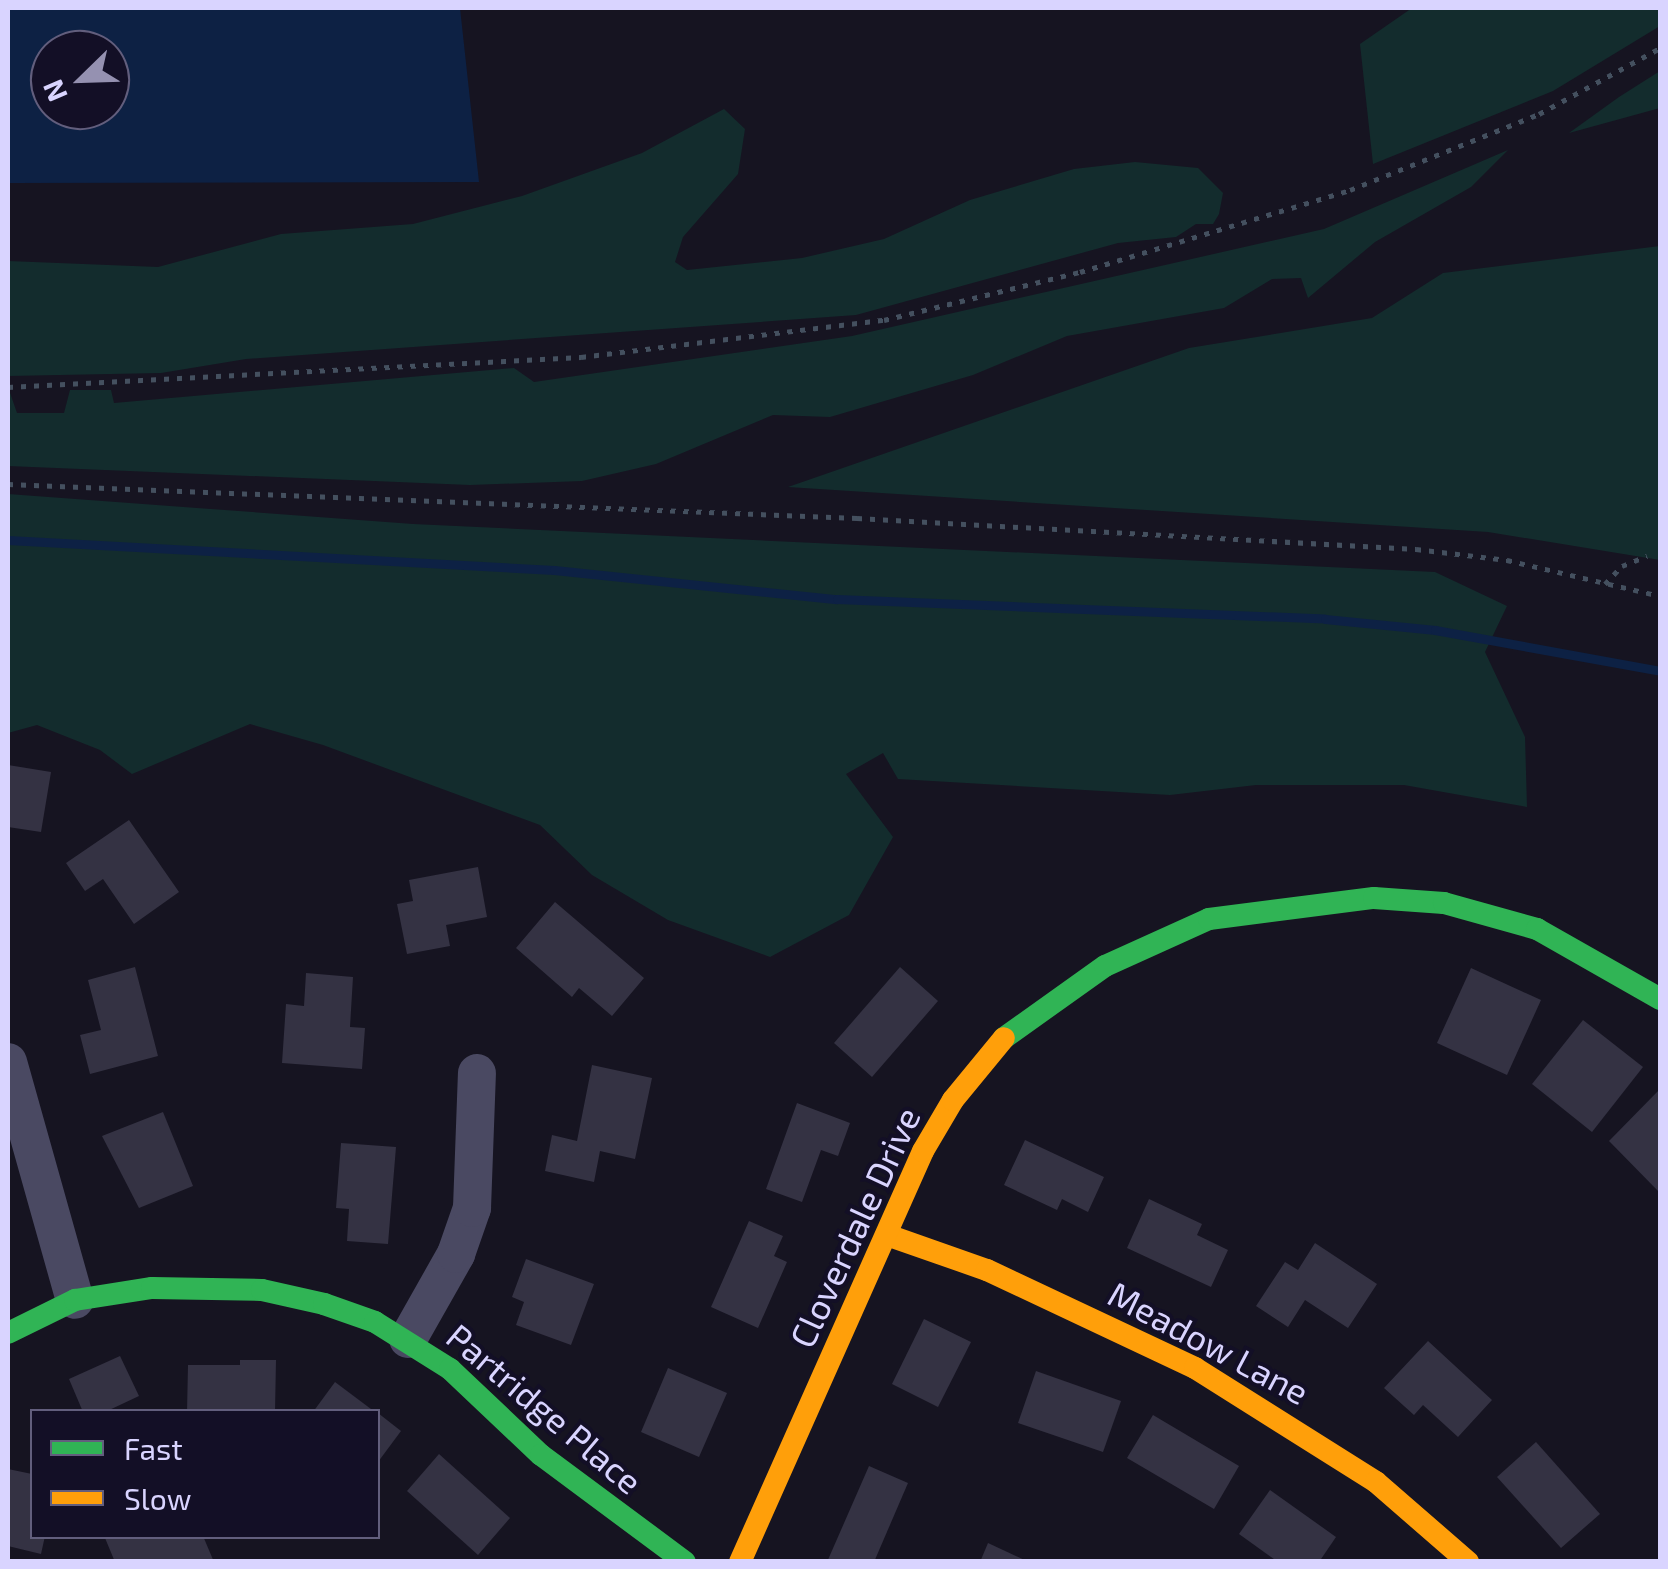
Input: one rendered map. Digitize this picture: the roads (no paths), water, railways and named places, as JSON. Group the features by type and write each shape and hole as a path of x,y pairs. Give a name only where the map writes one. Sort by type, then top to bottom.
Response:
{"street":[{"name":"Cloverdale Drive","path":"740,1562 887,1235 953,1100 1010,1032 1105,966 1209,919 1374,898 1444,903 1537,929 1660,999"},
{"path":"8,1062 75,1300"},
{"path":"408,1340 456,1254 472,1208 476,1074"},
{"name":"Meadow Lane","path":"887,1235 987,1270 1195,1368 1376,1482 1468,1562"},
{"name":"Partridge Place","path":"8,1333 75,1300 152,1288 262,1290 324,1304 408,1340 450,1369 601,1504 685,1562"}],"water":[{"path":"8,8 460,8 479,182 8,183"}],"waterway":[{"path":"8,540 554,570 837,599 1325,619 1435,630 1660,671"}]}
